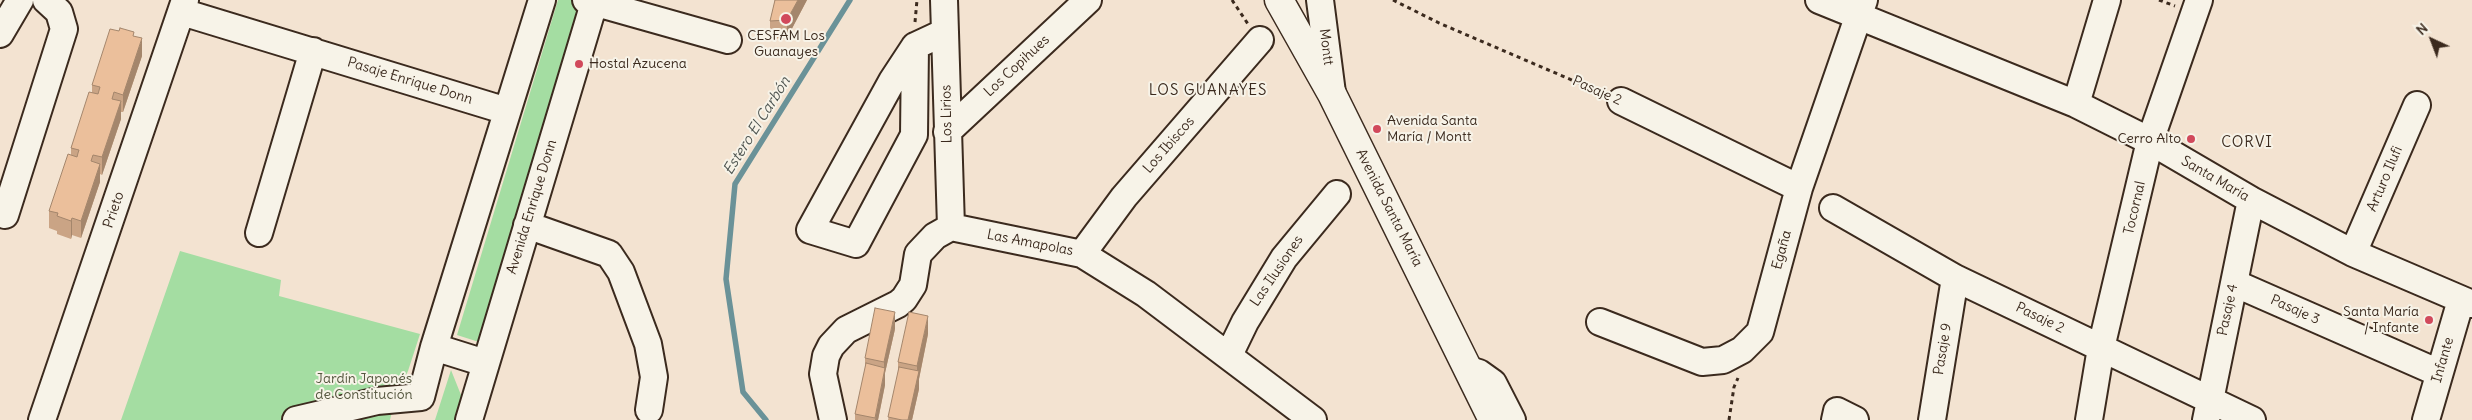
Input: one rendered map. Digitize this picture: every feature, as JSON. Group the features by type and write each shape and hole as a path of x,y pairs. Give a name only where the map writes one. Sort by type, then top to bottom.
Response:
{"main road":[{"name":"Avenida Santa María","path":"1279,0 1332,94 1493,420"}],"street":[{"path":"0,34 20,0"},
{"path":"4,215 64,30 59,12 46,0"},
{"path":"296,420 376,401 421,398 434,347 542,0"},
{"name":"Los Lirios","path":"944,0 951,227"},
{"name":"Los Copihues","path":"947,132 1088,0"},
{"name":"Montt","path":"1320,0 1332,94"},
{"name":"Santa María","path":"1819,0 1861,8 2076,104 2150,141 2251,200 2353,253 2466,302"},
{"path":"2076,104 2107,0"},
{"name":"Tocornal","path":"2089,420 2101,348 2150,141 2199,0"},
{"path":"592,1 728,40"},
{"name":"Avenida Enrique Donn","path":"469,420 592,1"},
{"name":"Pasaje Enrique Donn","path":"184,6 313,52 507,111"},
{"name":"Prieto","path":"42,420 184,6"},
{"name":"Egaña","path":"1600,322 1702,362 1723,360 1742,350 1760,332 1799,188 1861,8"},
{"path":"915,46 914,134 856,244 810,230 892,81 915,46 945,32"},
{"name":"Los Ibiscos","path":"1082,254 1124,197 1260,40"},
{"path":"259,233 313,52"},
{"name":"Pasaje 2","path":"1621,101 1799,188"},
{"name":"Arturo Ilufi","path":"2353,253 2417,105"},
{"name":"Las Ilusiones","path":"1229,356 1245,322 1284,258 1337,194"},
{"name":"Pasaje 4","path":"2208,410 2251,200"},
{"name":"Pasaje 2","path":"1833,208 1955,278 2101,348 2208,410 2252,420"},
{"path":"527,225 608,254 621,272 648,344 654,377 649,410"},
{"path":"834,420 823,374 830,346 846,330 898,304 904,299 913,286 918,254 935,236 951,227"},
{"name":"Las Amapolas","path":"951,227 1082,254 1146,294 1313,420"},
{"name":"Pasaje 9","path":"1932,420 1955,278"},
{"name":"Pasaje 3","path":"2234,283 2439,373"},
{"name":"Infante","path":"2426,420 2439,373 2466,302"},
{"path":"434,347 485,363"},
{"path":"1469,370 1479,373 1493,383 1512,420"}],"path":[{"name":"Pasaje 2","path":"1393,0 1439,23 1621,101"}],"green space":[{"path":"558,0 586,0 482,343 457,335"},
{"name":"Jardín Japonés de Constitución","path":"180,251 281,280 279,296 420,334 408,371 395,398 390,420 121,420"},
{"path":"451,370 463,400 458,420 435,420"}],"building":[{"path":"775,0 798,0 787,20 770,21"},
{"path":"120,28 134,32 133,36 142,38 123,95 114,92 112,99 121,101 102,157 93,155 91,161 100,164 81,221 72,218 71,221 57,216 58,213 49,211 68,154 77,157 79,150 71,148 89,92 98,94 100,87 92,85 110,29 119,31"},
{"path":"875,308 895,312 884,362 865,358"},
{"path":"909,312 928,316 917,366 898,362"},
{"path":"866,363 885,368 875,418 855,414"},
{"path":"899,367 919,371 908,420 888,417"}],"waterway":[{"name":"Estero El Carbón","path":"766,420 743,392 726,279 735,184 850,0"}],"place":[{"name":"CESFAM Los Guanayes","path":"786,19"},
{"name":"Hostal Azucena","path":"579,64"},
{"name":"Avenida Santa María / Montt","path":"1377,129"},
{"name":"Cerro Alto","path":"2191,139"},
{"name":"Santa María / Infante","path":"2429,320"}],"district":[{"name":"LOS GUANAYES","path":"1208,91"},
{"name":"CORVI","path":"2247,143"}]}
